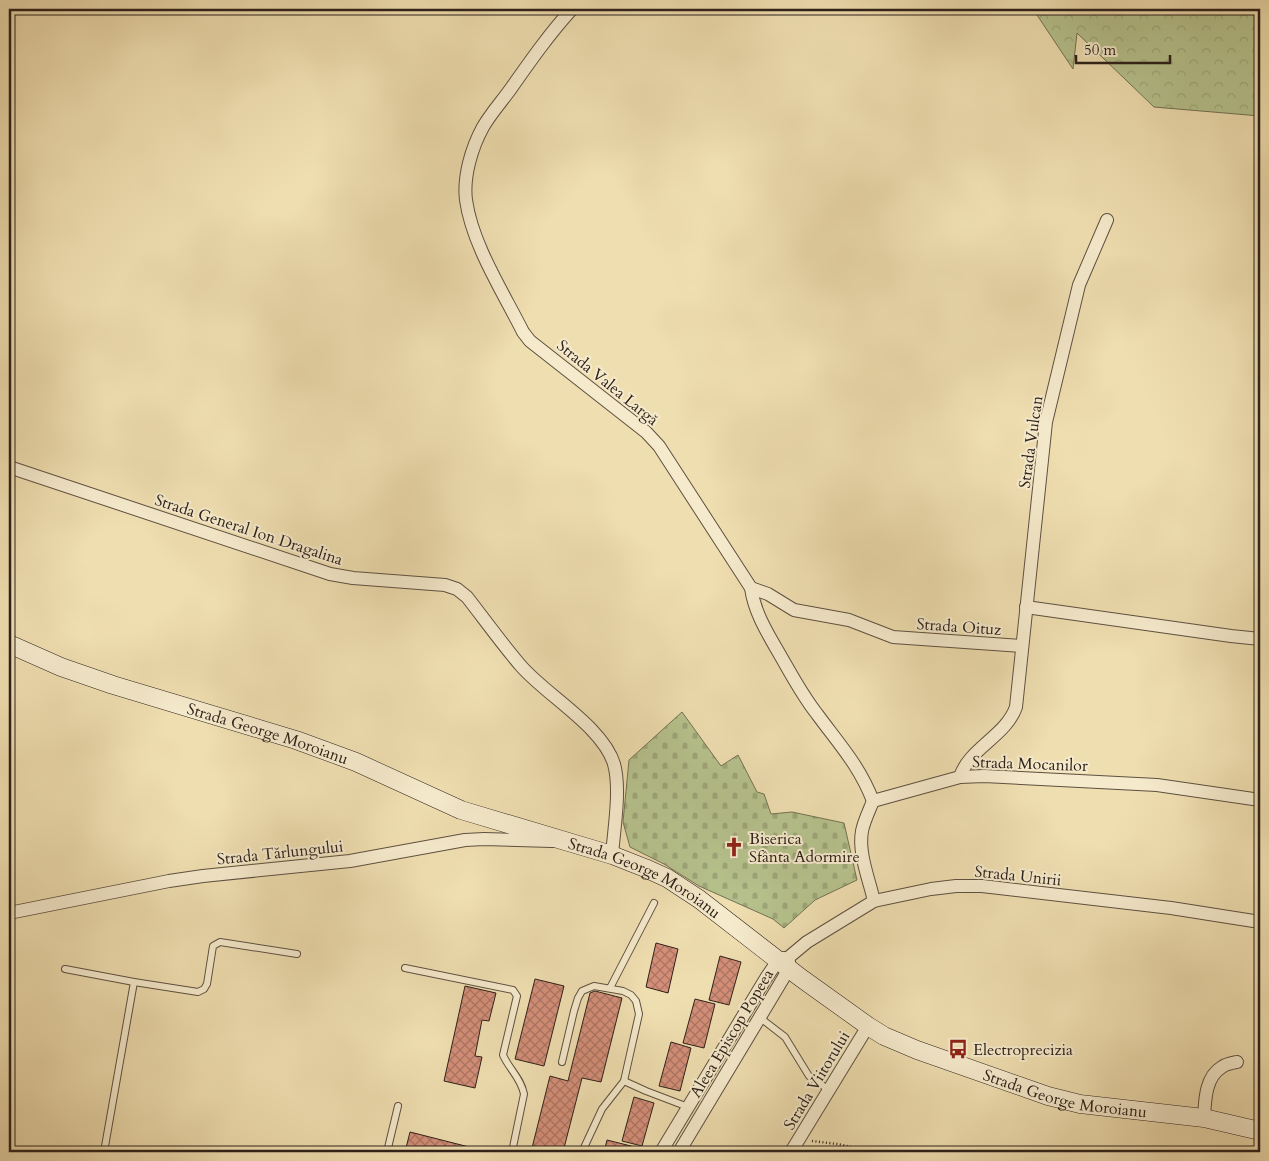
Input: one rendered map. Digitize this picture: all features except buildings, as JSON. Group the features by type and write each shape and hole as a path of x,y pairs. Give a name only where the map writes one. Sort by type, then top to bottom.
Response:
{"main road":[{"name":"Strada George Moroianu","path":"9,644 61,667 113,685 296,740 356,762 461,810 612,856 645,868 699,899 868,1026 884,1036 918,1050 1048,1096 1080,1104 1204,1118 1260,1130"}],"street":[{"name":"Strada Valea Largă","path":"572,9 554,28 483,127 472,153 466,182 466,198 470,220 477,240 523,332 530,341 652,438 751,588 756,609 766,631 816,712 853,761 865,781 872,801"},
{"name":"Strada Vulcan","path":"1022,646 1046,422 1079,285 1107,220"},
{"name":"Strada General Ion Dragalina","path":"9,467 330,574 352,578 445,585 457,589 467,597 521,666 575,714 599,739 609,753 616,776 612,856"},
{"name":"Strada Oituz","path":"751,588 768,594 794,610 849,620 892,637 1022,646 1014,714 1010,721 966,764 960,777"},
{"path":"1026,607 1260,639"},
{"name":"Strada Mocanilor","path":"872,801 960,777 984,776 1157,785 1260,800"},
{"path":"872,801 862,832 862,844 874,901"},
{"name":"Strada Tărlungului","path":"9,913 203,876 350,861 465,840 550,842 555,839"},
{"name":"Strada Unirii","path":"785,962 820,933 874,901 931,889 956,886 982,886 1171,908 1260,922"},
{"name":"Aleea Episcop Popeea","path":"679,1152 759,1017 785,962"},
{"name":"Aleea Episcop Popeea","path":"661,1152 688,1107 785,962"},
{"name":"Strada Viitorului","path":"791,1152 868,1026"},
{"path":"1204,1118 1210,1078 1222,1067 1237,1062"}],"lane":[{"path":"610,988 654,903"},
{"path":"66,969 198,992 204,989 207,984 213,946 220,942 297,954"},
{"path":"405,968 513,990 516,1002 504,1055 507,1064 522,1085 524,1094 512,1152"},
{"path":"104,1152 134,982"},
{"path":"562,1062 576,1005 582,991 594,986 623,991 631,995 639,1007 639,1014 624,1081 602,1110 582,1152"},
{"path":"759,1017 785,1037 809,1076 829,1090"},
{"name":"Aleea Episcop Popeea","path":"624,1081 688,1107"},
{"path":"387,1152 398,1106"}],"path":[{"path":"798,1140 837,1144 875,1152"}],"green space":[{"path":"1033,9 1260,9 1260,116 1154,107 1077,33 1073,69"},
{"path":"682,712 721,766 738,755 757,792 764,794 771,814 792,812 844,823 857,880 815,900 784,928 773,919 699,886 664,864 630,847 623,822 629,760"}],"place":[{"name":"Biserica Sfânta Adormire","path":"734,847"},
{"name":"Electroprecizia","path":"958,1049"}]}
